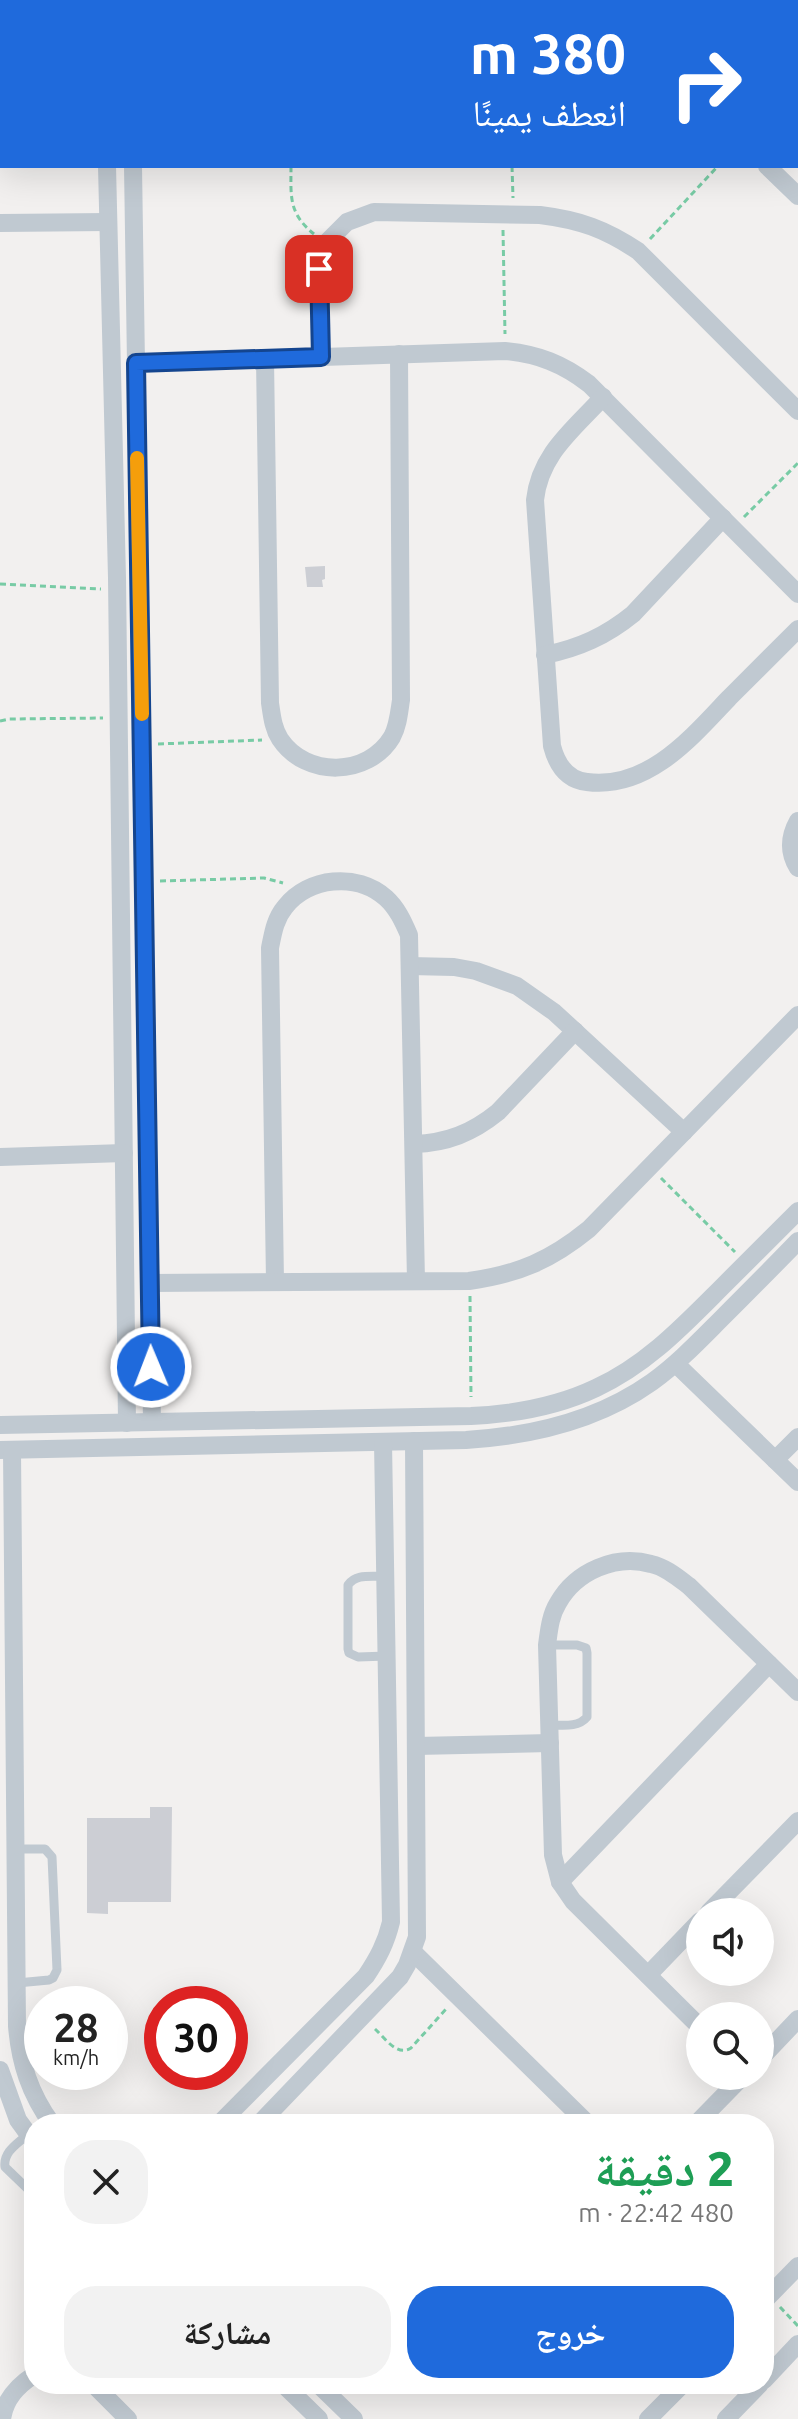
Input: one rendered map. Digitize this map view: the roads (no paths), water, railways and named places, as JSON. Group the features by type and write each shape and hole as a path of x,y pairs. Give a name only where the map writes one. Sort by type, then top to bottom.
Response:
{"street":[{"path":"107,168 117,583 127,1423"},
{"path":"133,168 152,1422"},
{"path":"769,168 798,196"},
{"path":"321,357 319,269 328,241 347,222 374,212 567,218 616,236 638,251 798,411"},
{"path":"0,223 108,222"},
{"path":"136,363 505,351 532,355 558,364 575,373 603,397 798,594"},
{"path":"265,359 270,703 273,722 280,739 293,753 309,763 327,768 346,768 364,762 380,751 392,737 399,719 399,354"},
{"path":"603,397 546,460 536,486 545,655 555,758 561,768 581,782 611,782 643,772 672,755 798,629"},
{"path":"545,655 583,645 618,626 728,523"},
{"path":"117,583 139,577"},
{"path":"798,821 791,837 791,850 798,868"},
{"path":"275,1282 270,948 274,926 285,907 302,892 322,883 345,881 366,886 385,897 400,914 409,935 416,1281"},
{"path":"121,917 144,916"},
{"path":"410,966 454,967 497,977 536,998 684,1132"},
{"path":"150,1283 469,1281 521,1270 546,1259 589,1229 798,1015"},
{"path":"414,1144 451,1140 484,1124 575,1031"},
{"path":"0,1157 124,1153"},
{"path":"0,1425 471,1416 546,1406 597,1388 652,1355 798,1211"},
{"path":"46,2114 34,2096 22,2062 17,2026 6,1450 499,1438 562,1426 622,1401 676,1364 798,1241"},
{"path":"676,1364 798,1482"},
{"path":"775,1460 798,1437"},
{"path":"269,2114 400,1977 413,1952 417,1921 414,1441"},
{"path":"229,2114 366,1976 378,1960 391,1922 383,1442"},
{"path":"686,2013 573,1901 560,1882 553,1855 547,1645 557,1603 588,1572 608,1564 629,1561 651,1564 671,1572 689,1586 798,1692"},
{"path":"560,1882 769,1664"},
{"path":"416,1746 550,1734"},
{"path":"723,1898 798,1821"},
{"path":"648,1975 686,1936"},
{"path":"413,1952 578,2114"},
{"path":"774,2044 798,2019"},
{"path":"0,2070 10,2103 24,2126"},
{"path":"706,2114 729,2090"},
{"path":"774,2291 798,2266"},
{"path":"774,2369 798,2344"},
{"path":"2,2419 8,2399 24,2382"},
{"path":"103,2394 128,2419"},
{"path":"293,2394 319,2419"},
{"path":"328,2394 354,2419"},
{"path":"648,2419 673,2394"},
{"path":"726,2419 750,2394"}],"lane":[{"path":"386,1576 359,1577 350,1581 348,1649 349,1653 358,1657 387,1656"},
{"path":"547,1645 577,1645 586,1648 587,1653 587,1717 550,1734"},
{"path":"16,1849 45,1849 52,1857 57,1970 49,1980 17,1983"},
{"path":"24,2143 8,2153 4,2162 5,2167 24,2185"}]}
